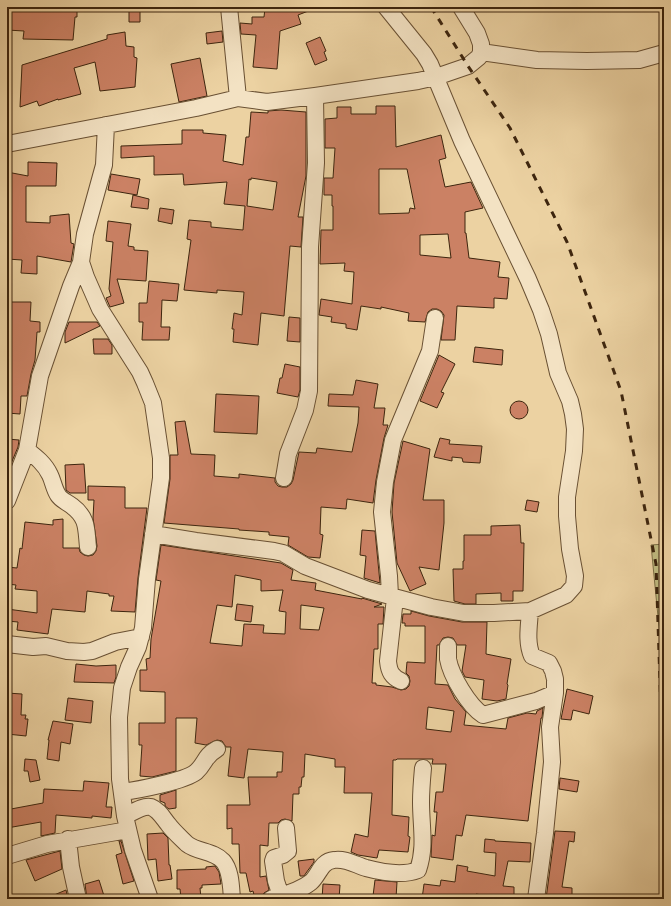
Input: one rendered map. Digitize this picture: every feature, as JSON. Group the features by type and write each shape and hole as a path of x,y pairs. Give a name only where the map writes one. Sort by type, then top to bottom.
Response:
{"street":[{"path":"228,7 238,98"},
{"path":"153,534 196,542 283,553 305,566 348,583 392,597 431,607 464,613 494,614 530,611 566,595 574,586 575,576 570,549 567,516 568,492 574,451 575,429 570,401 558,373 549,334 528,279 462,141 436,77 424,54 386,7"},
{"path":"7,144 196,108 238,98 266,102 418,81 436,77 468,66 479,57 481,52 481,44 477,33 461,7"},
{"path":"481,52 537,60 587,61 639,60 664,53"},
{"path":"284,478 288,454 305,410 309,391 310,247 316,163 315,96"},
{"path":"7,502 13,472 27,450 40,376 71,286 81,262 85,234 104,165 106,125"},
{"path":"81,262 100,309 140,372 153,403 161,458 161,478 141,637 127,674 119,706 122,792 133,850 150,899"},
{"path":"401,681 391,675 389,669 388,651 392,597 382,512 385,482 393,440 430,351 435,318"},
{"path":"27,450 43,464 50,475 56,493 61,500 81,513 85,521 88,547"},
{"path":"530,611 528,637 530,650 532,656 549,663 555,679 556,693 550,727 552,762 545,833 536,899"},
{"path":"7,644 33,647 46,646 67,651 84,652 92,651 120,641 141,637"},
{"path":"448,646 448,660 456,679 473,707 483,715 536,701 556,693"},
{"path":"122,792 184,778 196,772 209,753 217,749"},
{"path":"286,828 288,851 283,855 274,858 273,861 278,898 310,883 317,876 322,866 326,862 332,860 346,861 365,868 391,872 412,872 418,870 422,858 423,842 421,800 423,768"},
{"path":"7,856 127,823 145,807 151,807 159,812 168,825 190,846 222,860 227,867 232,899"},
{"path":"68,840 71,867 78,899"}],"shaded area":[{"path":"664,544 664,678 651,545"}],"building":[{"path":"7,7 77,7 77,17 75,17 73,40 23,39 24,31 7,30"},
{"path":"129,7 140,7 140,22 129,22"},
{"path":"277,7 316,8 298,15 301,24 280,31 277,69 253,67 256,35 241,34 240,23 252,24 252,17 264,17 265,8 278,9"},
{"path":"222,31 223,42 207,44 206,33"},
{"path":"125,32 126,46 134,47 134,57 137,58 135,87 100,91 95,62 74,68 81,94 58,99 39,106 37,101 20,107 22,65 107,39 107,35"},
{"path":"320,37 326,51 324,52 327,60 315,65 306,43"},
{"path":"200,58 207,96 179,102 171,64"},
{"path":"376,106 395,106 396,147 441,135 446,158 439,160 445,187 471,182 483,208 465,212 465,233 469,258 500,262 498,277 509,278 507,299 494,298 494,308 457,306 455,340 441,340 444,315 437,309 432,309 428,312 425,322 408,321 409,313 381,307 381,309 361,306 357,330 346,328 346,324 331,322 332,317 319,315 321,299 352,304 354,272 344,271 345,263 320,264 321,230 333,230 332,195 324,195 324,178 333,178 335,148 325,148 325,119 337,118 337,107 351,107 351,114 376,114","holes":["379,169 407,169 415,209 410,208 409,213 379,214","448,234 451,258 420,255 420,235"]},
{"path":"281,110 306,112 306,176 298,217 303,217 301,247 290,246 284,316 261,313 258,345 233,342 234,329 232,329 234,313 242,315 244,292 217,290 217,293 184,290 191,240 187,239 189,220 211,222 211,227 243,230 245,206 224,204 227,182 184,185 183,174 154,175 154,156 121,158 121,146 182,144 182,130 203,130 203,133 226,135 223,161 243,165 246,137 249,137 251,112 268,113 268,111","holes":["251,178 277,182 273,210 247,206 249,179 251,180"]},
{"path":"28,162 57,163 56,186 26,186 26,222 50,223 50,216 69,214 71,243 74,244 71,262 37,256 37,274 21,273 22,260 7,259 7,172 28,176"},
{"path":"111,174 140,179 137,195 108,190"},
{"path":"133,195 149,199 148,209 131,207"},
{"path":"160,208 174,210 172,224 158,221"},
{"path":"108,221 131,224 128,246 134,247 134,250 148,251 146,281 117,279 124,303 110,307 106,298 111,296 109,289 113,242 106,241"},
{"path":"149,281 179,284 177,301 162,300 161,327 170,327 169,340 142,340 143,322 139,322 139,303 147,303"},
{"path":"8,302 31,302 30,321 40,322 40,332 37,332 35,360 27,396 21,396 20,414 7,413"},
{"path":"289,317 300,318 300,342 287,341"},
{"path":"69,322 97,322 100,326 65,343 65,332"},
{"path":"93,339 108,339 112,345 112,354 94,354"},
{"path":"475,347 503,350 502,365 473,362"},
{"path":"439,355 455,364 441,392 444,393 437,408 420,401"},
{"path":"285,364 300,367 300,390 298,397 277,393"},
{"path":"356,380 378,384 374,408 385,408 383,425 388,425 384,438 373,503 347,499 346,509 321,507 320,534 323,535 320,558 308,557 288,545 289,537 269,535 269,532 164,523 170,479 170,455 178,455 175,422 185,421 191,454 215,455 214,476 239,478 239,474 275,478 275,482 278,486 287,487 293,480 299,452 316,453 317,448 352,452 358,423 359,407 328,406 329,394 353,395"},
{"path":"216,394 259,396 257,434 214,432"},
{"path":"519,401 525,404 528,410 525,416 519,419 513,416 510,410 513,404"},
{"path":"440,438 450,440 449,444 482,446 480,463 463,462 462,458 452,457 452,461 434,457"},
{"path":"7,439 19,440 18,447 10,466 7,466"},
{"path":"403,441 430,449 423,500 444,500 444,523 439,570 419,567 426,584 410,591 397,563 392,512 394,483"},
{"path":"84,464 86,493 70,493 66,490 65,465"},
{"path":"88,486 125,487 125,508 147,508 135,612 111,611 114,596 87,591 85,612 52,609 48,634 17,630 18,622 7,621 7,609 37,613 37,591 15,589 16,585 7,584 7,567 17,568 20,548 22,549 25,522 53,525 53,520 63,519 63,548 79,548 80,552 84,555 93,555 97,546 93,518 94,500 88,500"},
{"path":"527,500 539,502 537,512 525,510"},
{"path":"520,525 521,543 524,543 523,591 513,591 513,601 501,601 501,593 476,594 476,604 465,604 454,601 453,569 463,569 464,535 491,535 491,526"},
{"path":"362,530 375,531 380,583 364,578 366,556 360,555"},
{"path":"161,545 281,563 293,570 291,580 316,583 315,590 362,598 382,604 374,607 384,607 383,624 378,624 378,649 374,649 372,683 401,690 406,689 409,686 409,676 406,673 407,662 425,663 425,626 405,626 405,623 402,623 403,614 411,614 411,611 462,622 487,622 486,654 511,659 506,699 497,701 482,699 484,680 465,677 462,671 466,645 457,645 453,638 443,638 439,645 437,645 435,684 448,685 455,699 466,712 464,725 506,729 508,718 527,713 536,714 537,711 543,708 528,821 466,815 462,836 456,835 453,860 431,857 432,835 435,836 437,812 434,812 436,792 443,792 446,764 432,764 433,759 397,759 393,760 392,815 409,817 408,836 410,837 408,852 379,850 377,858 358,855 351,852 355,834 368,837 372,793 344,793 345,767 335,767 335,759 305,754 304,777 302,777 301,787 299,787 299,794 293,794 292,821 285,819 278,823 269,823 268,846 260,845 260,877 266,876 269,890 264,893 262,898 255,899 253,891 250,892 246,873 240,873 239,844 232,844 232,828 227,829 227,805 250,805 248,777 277,777 277,772 282,772 283,752 248,749 244,778 228,776 231,747 226,747 222,741 217,740 206,745 195,743 197,718 176,718 176,771 152,777 140,776 142,745 139,745 139,723 165,723 165,692 140,691 140,670 147,670 146,659 150,658 151,639 161,581 156,580","holes":["235,575 261,580 261,591 283,590 279,611 286,612 285,634 263,633 264,625 244,624 242,646 210,643 217,605 232,607","301,605 324,608 319,630 300,629","428,707 454,711 451,732 426,729"]},
{"path":"237,604 253,606 251,622 235,620"},
{"path":"76,664 96,666 116,665 116,677 114,683 74,682"},
{"path":"567,689 593,696 589,714 573,710 571,720 561,719"},
{"path":"7,693 22,694 21,715 26,715 25,719 28,719 26,736 7,734"},
{"path":"68,698 93,701 91,723 65,720"},
{"path":"53,721 73,724 70,744 61,742 59,761 47,759 48,740"},
{"path":"25,759 36,760 40,780 30,782 28,771 24,771"},
{"path":"560,778 579,781 577,792 559,789"},
{"path":"84,781 109,783 106,807 112,807 111,818 56,815 55,833 41,836 41,822 7,828 7,811 43,803 44,789 83,791"},
{"path":"176,790 176,808 169,809 165,806 165,803 160,801 160,795"},
{"path":"555,831 575,832 574,842 569,841 562,887 572,888 572,899 546,899"},
{"path":"163,833 168,838 169,865 172,879 158,881 156,859 148,860 147,834"},
{"path":"485,839 531,843 530,862 508,861 503,886 514,887 514,899 494,899 494,897 476,894 475,899 422,899 424,884 440,886 441,880 455,882 457,865 468,867 467,871 495,876 496,853 484,852"},
{"path":"119,841 121,841 134,881 123,884 116,855 122,853"},
{"path":"60,851 62,869 35,881 26,860"},
{"path":"314,859 314,862 304,876 300,876 298,861"},
{"path":"215,866 219,872 221,884 202,885 202,888 200,888 201,899 181,899 180,889 177,889 177,870 206,869 206,867"},
{"path":"99,880 105,899 87,899 85,884"},
{"path":"375,880 397,882 396,898 373,896"},
{"path":"323,884 340,885 339,899 322,899"},
{"path":"66,890 68,899 47,899 47,898"}],"railway":[{"path":"431,7 468,66 510,128 567,242 621,391 656,564 664,801"}]}
